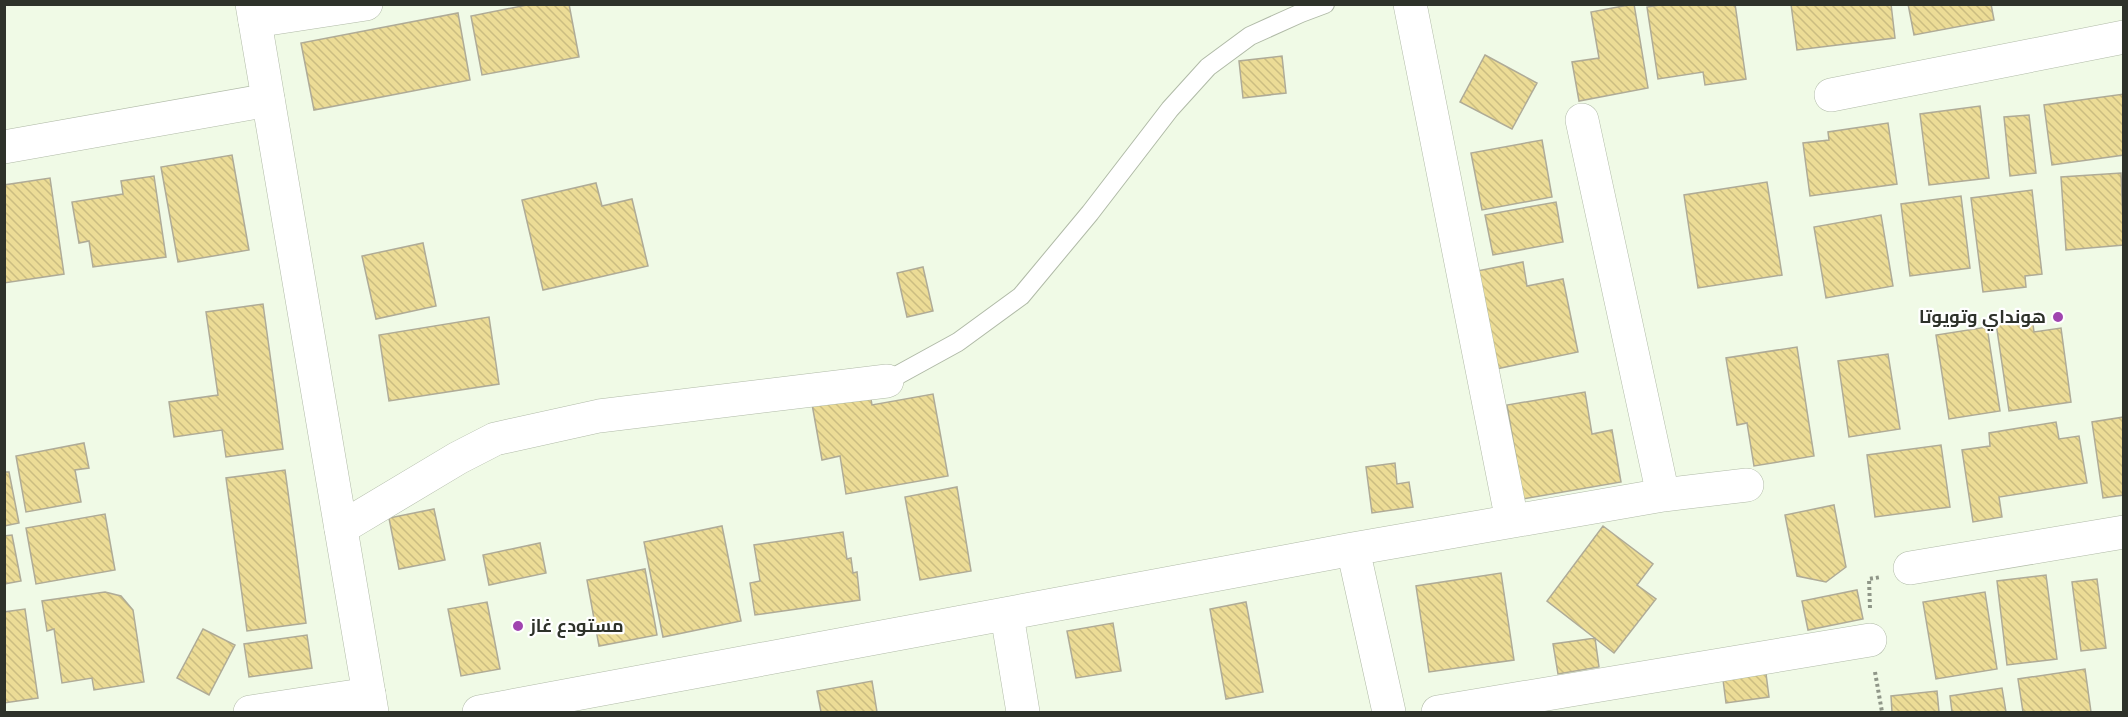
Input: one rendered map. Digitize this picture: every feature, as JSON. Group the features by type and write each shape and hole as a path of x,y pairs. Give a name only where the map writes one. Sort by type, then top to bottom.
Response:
{"street":[{"path":"250,712 371,703 253,13 366,4"},
{"path":"1410,4 1512,521"},
{"path":"1831,95 2124,37"},
{"path":"4,147 268,100"},
{"path":"1582,120 1664,495"},
{"path":"341,528 458,458 495,439 599,416 887,381"},
{"path":"480,712 1353,549 1664,495 1747,485"},
{"path":"1910,568 2124,532"},
{"path":"1353,549 1389,712"},
{"path":"1007,615 1023,712"},
{"path":"1438,712 1870,640"}],"lane":[{"path":"887,381 958,342 1021,296 1090,213 1170,109 1208,67 1250,36 1325,4"}],"building":[{"path":"532,4 569,4 579,57 482,75 471,16"},
{"path":"1634,4 1648,88 1579,101 1572,62 1599,58 1591,12"},
{"path":"1666,4 1735,4 1746,79 1705,85 1703,72 1658,79 1647,7"},
{"path":"1791,4 1891,4 1895,38 1797,50"},
{"path":"1908,4 1991,4 1994,20 1914,35"},
{"path":"458,13 470,80 314,110 301,43"},
{"path":"1485,55 1537,83 1512,129 1460,102"},
{"path":"1282,56 1286,93 1243,98 1239,61"},
{"path":"2124,94 2124,155 2052,165 2044,105"},
{"path":"1980,106 1989,178 1929,185 1920,114"},
{"path":"2029,115 2036,173 2010,176 2004,117"},
{"path":"1888,123 1897,184 1810,196 1803,143 1829,140 1828,132"},
{"path":"1542,140 1552,197 1482,210 1471,153"},
{"path":"232,155 249,250 178,262 161,167"},
{"path":"2121,173 2124,245 2066,250 2061,177"},
{"path":"154,176 166,257 93,267 89,241 79,243 72,202 123,194 121,181"},
{"path":"50,178 64,274 4,283 4,185"},
{"path":"1767,182 1782,275 1698,288 1684,195"},
{"path":"596,183 602,206 632,199 648,266 543,290 522,200"},
{"path":"2032,190 2042,274 2025,276 2026,287 1983,292 1971,198"},
{"path":"1961,196 1970,268 1910,276 1901,204"},
{"path":"1556,202 1563,242 1493,255 1485,215"},
{"path":"1881,215 1893,286 1826,298 1814,227"},
{"path":"423,243 436,306 376,319 362,256"},
{"path":"1523,262 1527,286 1563,279 1578,352 1496,369 1477,271"},
{"path":"923,267 933,311 907,317 897,273"},
{"path":"263,304 283,449 226,457 222,430 174,437 169,402 218,395 206,312"},
{"path":"489,317 499,384 389,401 379,335"},
{"path":"2032,317 2034,332 2061,328 2071,402 2009,411 1996,323"},
{"path":"1987,327 2000,411 1949,419 1936,335"},
{"path":"1797,347 1814,456 1754,466 1747,423 1737,425 1726,358"},
{"path":"1888,354 1900,429 1849,437 1838,361"},
{"path":"1585,392 1592,434 1612,430 1621,482 1523,499 1507,405"},
{"path":"870,394 872,405 933,394 948,476 846,494 840,456 822,460 812,404"},
{"path":"2124,417 2124,495 2103,498 2092,422"},
{"path":"2056,422 2059,439 2079,436 2087,483 1999,497 2002,517 1973,522 1962,450 1990,446 1989,433"},
{"path":"84,443 89,468 75,470 81,502 26,512 16,456"},
{"path":"1941,445 1950,507 1875,517 1867,455"},
{"path":"1395,463 1397,484 1409,482 1413,507 1372,513 1366,467"},
{"path":"285,470 306,623 247,631 226,478"},
{"path":"4,472 9,472 19,523 4,526"},
{"path":"957,487 971,571 920,580 905,497"},
{"path":"1834,505 1846,567 1826,582 1797,576 1785,515"},
{"path":"434,509 445,560 399,569 389,518"},
{"path":"105,514 115,570 36,584 26,528"},
{"path":"722,526 741,621 663,637 644,542"},
{"path":"1603,526 1653,564 1637,585 1656,599 1614,653 1547,601"},
{"path":"843,532 847,559 851,558 853,573 857,572 860,600 755,615 750,583 760,581 754,545"},
{"path":"12,535 21,581 4,584 4,536"},
{"path":"540,543 546,573 489,585 483,555"},
{"path":"645,569 657,635 599,646 587,580"},
{"path":"1501,573 1514,660 1429,672 1416,586"},
{"path":"2046,575 2057,659 2007,665 1997,581"},
{"path":"2097,579 2106,648 2081,651 2072,582"},
{"path":"1857,590 1863,619 1808,630 1802,601"},
{"path":"105,592 121,596 133,610 144,682 94,690 92,678 62,683 54,629 47,631 42,601"},
{"path":"1985,592 1997,669 1936,679 1923,602"},
{"path":"487,602 500,669 461,676 448,609"},
{"path":"1246,602 1263,692 1226,699 1210,609"},
{"path":"25,609 38,698 4,703 4,612"},
{"path":"1113,623 1121,671 1076,678 1067,631"},
{"path":"203,629 235,645 209,695 177,678"},
{"path":"307,635 312,668 249,677 244,644"},
{"path":"1595,638 1599,667 1558,674 1553,644"},
{"path":"1765,666 1769,697 1726,703 1722,672"},
{"path":"2085,669 2091,712 2023,712 2018,679"},
{"path":"872,681 877,712 821,712 817,691"},
{"path":"2002,688 2006,712 1952,712 1950,696"},
{"path":"1937,691 1939,712 1892,712 1891,696"}],"place":[{"name":"هونداي وتويوتا","path":"2058,317"},
{"name":"مستودع غاز","path":"518,626"}]}
